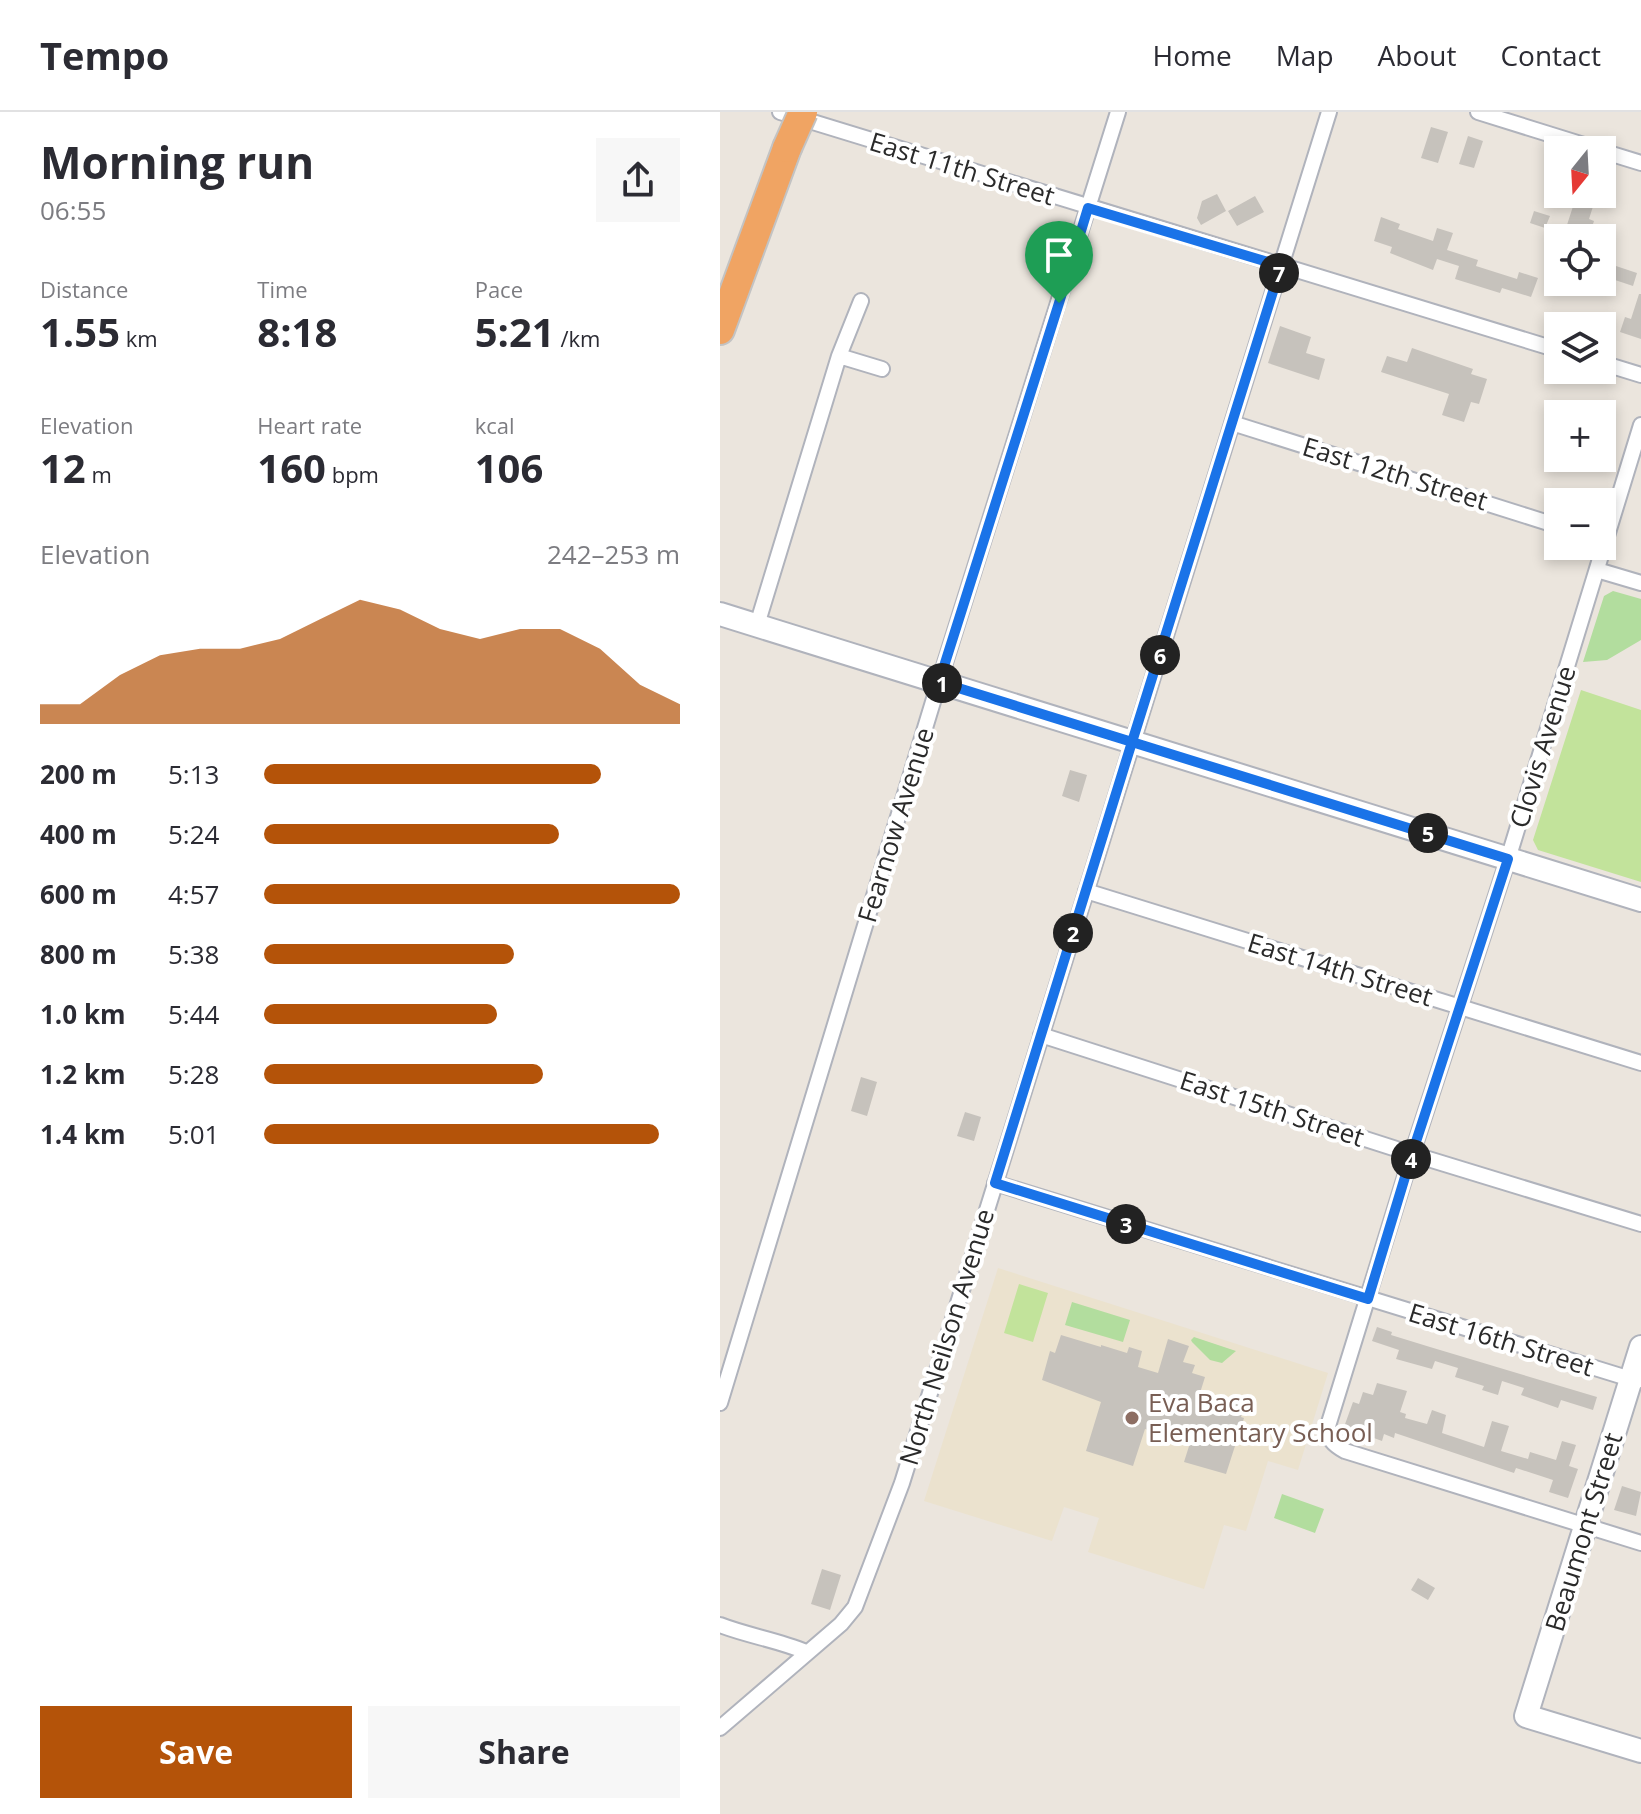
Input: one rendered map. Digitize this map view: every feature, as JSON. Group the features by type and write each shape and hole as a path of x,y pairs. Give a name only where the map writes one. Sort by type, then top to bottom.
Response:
{"highway":[{"path":"720,330 803,112"}],"street":[{"name":"East 11th Street","path":"780,112 1544,346"},
{"name":"Fearnow Avenue","path":"720,1403 939,682 1118,112"},
{"name":"North Neilson Avenue","path":"720,1728 841,1624 855,1607 902,1483 1329,112"},
{"path":"1478,112 1556,136"},
{"path":"1616,155 1641,163"},
{"path":"757,625 839,356 861,301"},
{"path":"839,356 882,369"},
{"path":"1616,367 1641,375"},
{"name":"East 12th Street","path":"1232,423 1544,522"},
{"name":"Clovis Avenue","path":"1616,503 1641,425"},
{"name":"Clovis Avenue","path":"1586,1526 1345,1451 1335,1446 1328,1435 1412,1154 1508,859 1599,560"},
{"path":"1597,570 1641,583"},
{"path":"720,614 1641,900"},
{"name":"East 14th Street","path":"1086,891 1641,1063"},
{"name":"East 15th Street","path":"1041,1035 1641,1224"},
{"name":"East 16th Street","path":"995,1183 1636,1381"},
{"name":"Beaumont Street","path":"1641,1347 1636,1381 1518,1714 1641,1751"},
{"path":"1586,1526 1641,1543"},
{"path":"720,1625 744,1634 779,1641 806,1652"}],"shaded area":[{"name":"Eva Baca Elementary School","path":"998,1268 1328,1373 1298,1470 1268,1461 1246,1531 1224,1525 1204,1589 1088,1552 1099,1518 1064,1507 1052,1541 924,1501"}],"green space":[{"path":"1613,591 1641,599 1641,640 1607,660 1583,662 1604,596"},
{"path":"1581,690 1641,710 1641,882 1538,850 1533,840"},
{"path":"1019,1284 1048,1293 1033,1342 1004,1333"},
{"path":"1072,1302 1130,1320 1123,1342 1065,1325"},
{"path":"1194,1337 1236,1351 1222,1363 1210,1360 1192,1342"},
{"path":"1282,1494 1324,1509 1315,1533 1274,1518"}],"building":[{"path":"1431,127 1448,132 1438,163 1421,158"},
{"path":"1468,136 1483,141 1474,168 1459,164"},
{"path":"1217,194 1226,211 1201,225 1197,218 1202,201"},
{"path":"1255,196 1264,212 1237,226 1228,211"},
{"path":"1572,208 1593,208 1589,219 1594,221 1593,224 1567,224"},
{"path":"1534,211 1550,216 1544,228 1530,223"},
{"path":"1381,217 1400,224 1398,229 1433,241 1437,228 1453,233 1447,250 1478,260 1476,266 1517,279 1519,272 1538,278 1531,297 1502,288 1500,293 1455,279 1459,266 1437,259 1433,270 1390,253 1392,247 1374,241"},
{"path":"1616,266 1637,273 1633,286 1616,280"},
{"path":"1639,294 1641,339 1620,332 1625,317 1631,319"},
{"path":"1280,326 1311,337 1306,353 1325,359 1319,380 1268,363"},
{"path":"1412,348 1473,369 1471,374 1487,379 1479,404 1471,402 1464,422 1442,415 1449,394 1381,372 1387,356 1407,362"},
{"path":"1070,770 1087,775 1079,802 1062,796"},
{"path":"861,1077 877,1082 867,1116 851,1111"},
{"path":"965,1112 981,1117 974,1141 957,1136"},
{"path":"1377,1327 1392,1332 1391,1335 1597,1397 1593,1410 1561,1400 1558,1408 1521,1395 1524,1388 1502,1381 1498,1395 1482,1390 1484,1386 1455,1377 1458,1368 1435,1361 1432,1369 1396,1359 1399,1350 1372,1341"},
{"path":"1061,1335 1127,1353 1129,1347 1142,1351 1138,1367 1158,1373 1168,1339 1189,1346 1183,1362 1195,1365 1192,1373 1205,1377 1200,1393 1244,1406 1241,1417 1244,1418 1226,1474 1184,1462 1190,1443 1145,1429 1133,1466 1086,1451 1101,1402 1042,1380 1050,1351 1055,1353"},
{"path":"1377,1383 1407,1391 1400,1412 1406,1414 1405,1418 1427,1424 1432,1410 1446,1415 1442,1433 1484,1447 1492,1421 1509,1426 1501,1451 1528,1459 1530,1452 1556,1460 1562,1441 1576,1445 1569,1466 1578,1469 1568,1498 1549,1492 1553,1480 1516,1468 1514,1473 1395,1433 1394,1438 1384,1434 1382,1441 1344,1427 1353,1402 1359,1404 1363,1392 1373,1395"},
{"path":"1622,1486 1641,1492 1636,1516 1614,1510"},
{"path":"822,1569 841,1575 830,1610 811,1604"},
{"path":"1418,1578 1435,1588 1428,1600 1411,1590"}],"place":[{"name":"Eva Baca Elementary School","path":"1132,1418"}],"route":[{"path":"1059,303 939,682 1132,742 995,1183 1368,1299 1508,859 1132,742 1281,266 1088,208 1059,303"}]}
